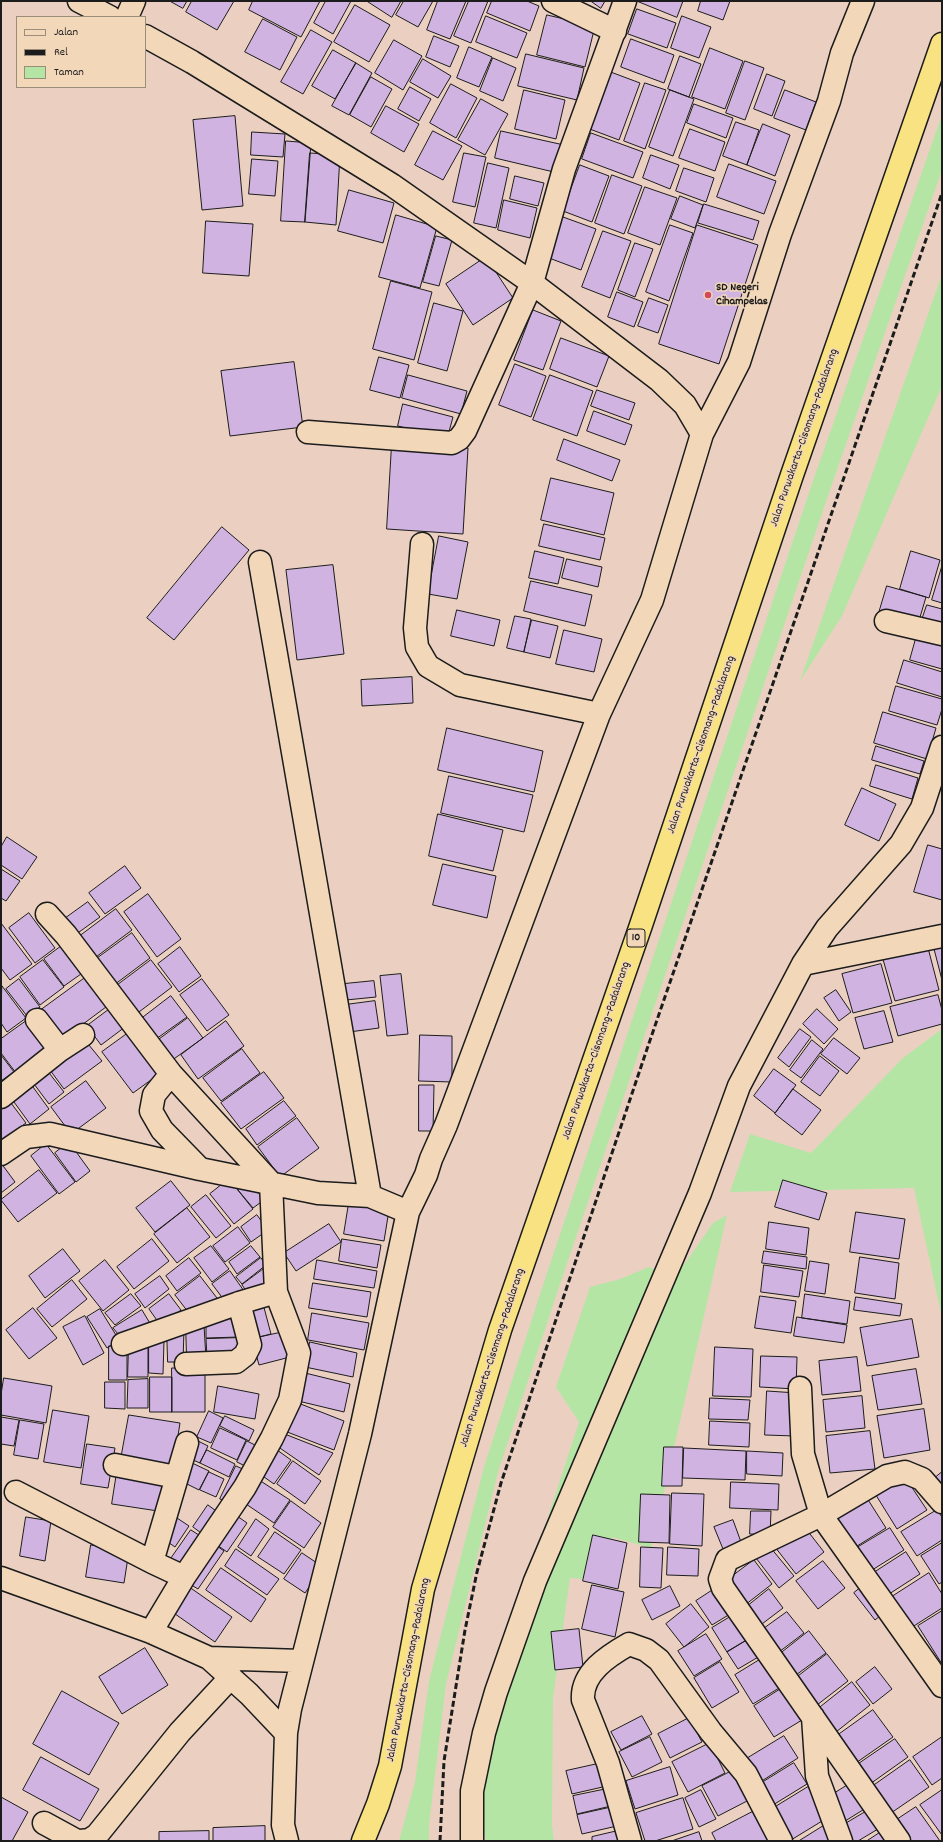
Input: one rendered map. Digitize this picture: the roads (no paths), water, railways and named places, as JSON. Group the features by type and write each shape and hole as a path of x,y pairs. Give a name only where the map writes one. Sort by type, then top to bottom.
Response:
{"highway":[{"name":"Jalan Purwakarta–Cisomang–Padalarang","path":"364,1841 390,1766 423,1589 500,1330 640,928 792,475 942,44"}],"street":[{"path":"79,1 108,16"},
{"path":"127,16 134,1"},
{"path":"553,1 615,31"},
{"path":"308,432 452,443 459,439 465,431 532,284 564,168 625,1"},
{"path":"287,1841 283,1825 286,1733 301,1661 360,1434 408,1212 426,1175 431,1159 446,1126 599,714 652,600 702,434 740,362 780,234 829,101 842,53 863,1"},
{"path":"146,37 192,62 392,185 532,284 659,380 685,405 702,434"},
{"path":"422,544 415,628 417,647 428,666 460,685 599,714"},
{"path":"260,562 370,1196"},
{"path":"886,621 942,634"},
{"path":"472,1841 472,1791 484,1733 496,1692 535,1581 700,1193 739,1086 803,964 827,928 901,844 922,808 942,747"},
{"path":"47,914 66,935 171,1074 271,1183 276,1292 299,1353 290,1400 272,1438 245,1487 184,1577 151,1632"},
{"path":"803,964 942,936"},
{"path":"37,1020 60,1050"},
{"path":"1,1097 60,1050 84,1035"},
{"path":"171,1074 154,1095 151,1111 162,1130 200,1169"},
{"path":"1,1154 26,1137 50,1134 200,1169 231,1174 318,1193 370,1196 408,1212"},
{"path":"123,1344 239,1303 276,1292"},
{"path":"186,1364 236,1362 245,1355 250,1345 239,1303"},
{"path":"800,1388 803,1454 821,1515 942,1686"},
{"path":"152,1562 187,1443"},
{"path":"115,1465 176,1477"},
{"path":"899,1841 723,1588 720,1579 727,1560 821,1515 887,1476 905,1472 922,1479 942,1502"},
{"path":"16,1492 184,1577"},
{"path":"1,1578 151,1632 209,1658 231,1677 286,1733"},
{"path":"630,1841 608,1763 583,1700 582,1689 588,1678 606,1657 629,1644 646,1650 659,1660 711,1732 746,1774 781,1841"},
{"path":"209,1658 301,1661"},
{"path":"81,1841 89,1840 97,1835 180,1732 231,1677"},
{"path":"813,1717 817,1776 841,1841"},
{"path":"44,1823 77,1841"}],"railway":[{"path":"440,1841 444,1761 465,1630 477,1572 501,1483 647,1049 942,193"}],"place":[{"name":"SD Negeri Cihampelas","path":"708,295"}]}
